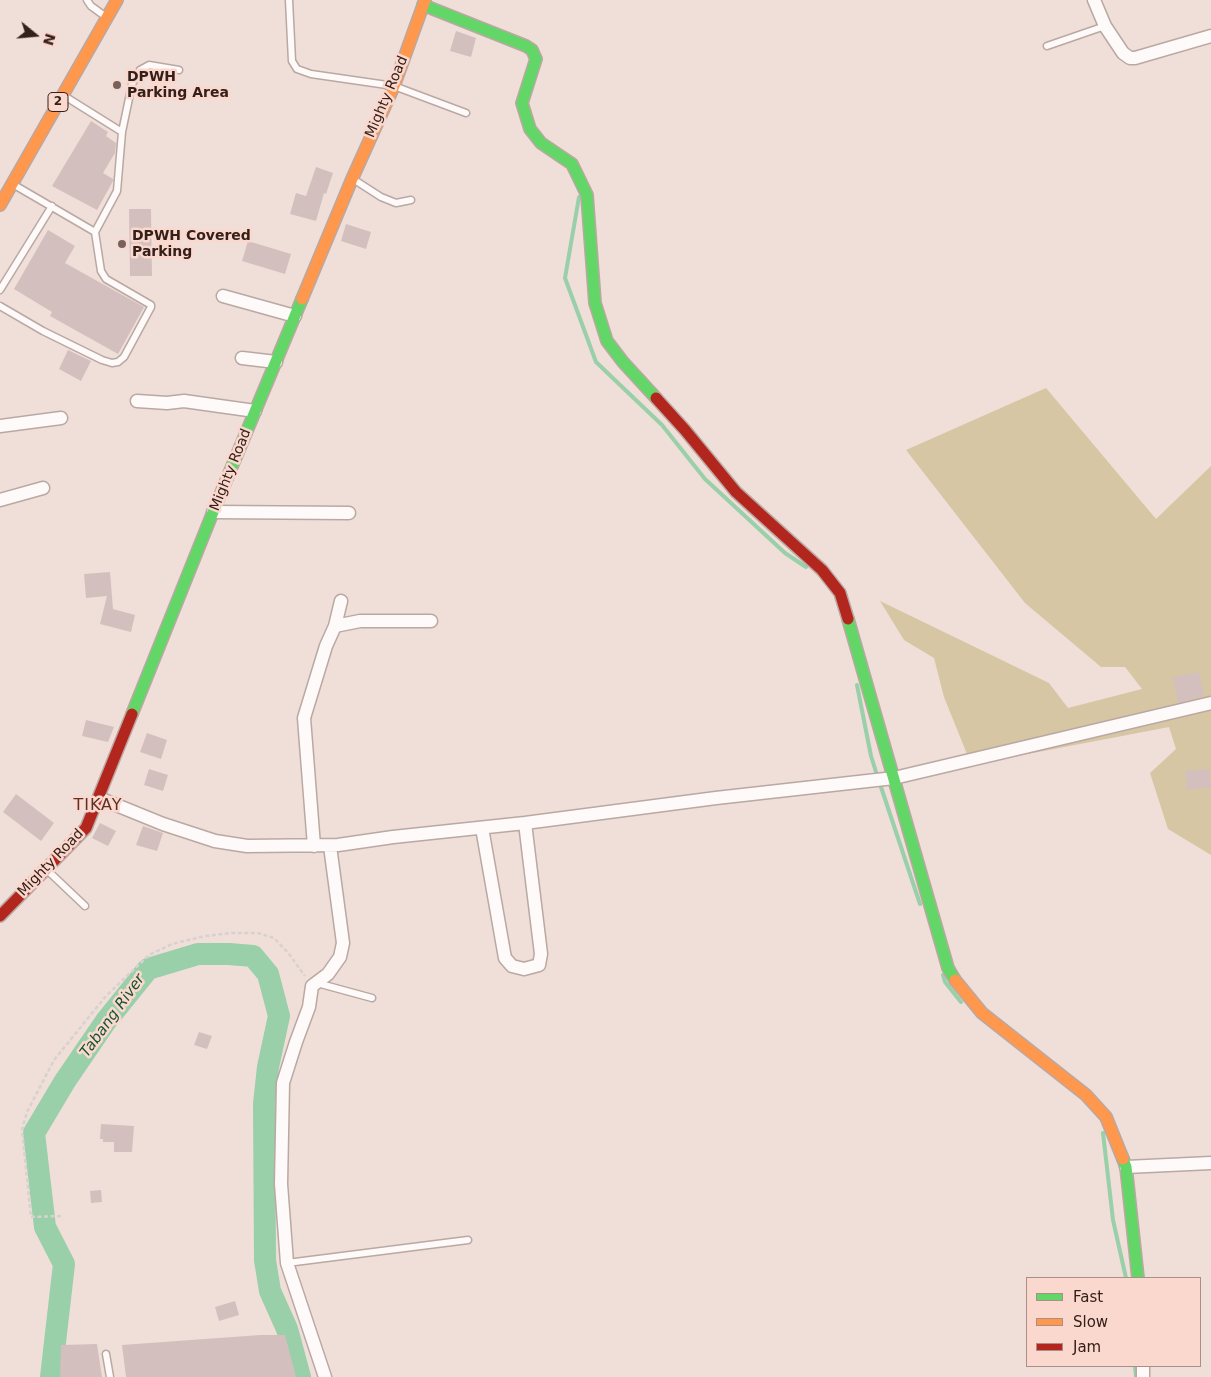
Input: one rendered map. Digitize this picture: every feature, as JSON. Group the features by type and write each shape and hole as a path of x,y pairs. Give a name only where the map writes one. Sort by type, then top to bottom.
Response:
{"main road":[{"name":"2","path":"0,205 117,0"},
{"name":"Mighty Road","path":"0,916 86,828 213,512 352,179 394,86 424,2"},
{"path":"424,2 532,50 536,58 522,103 530,129 541,143 572,164 587,195 595,302 607,340 623,362 736,492 822,570 840,593 948,968 959,986 982,1013 1086,1095 1106,1117 1126,1168 1138,1277"}],"street":[{"path":"1094,0 1105,26 1123,53 1130,58 1211,36"},
{"path":"223,296 295,316"},
{"path":"242,358 276,362"},
{"path":"137,401 184,401 256,411"},
{"path":"0,426 61,418"},
{"path":"0,500 43,488"},
{"path":"213,512 349,513"},
{"path":"314,846 304,718 326,646 335,626 340,601"},
{"path":"335,626 360,621 431,621"},
{"path":"99,798 163,824 215,841 247,846 330,846 707,799 894,778 1211,703"},
{"path":"482,828 505,958 512,966 524,969 539,964 541,954 525,823"},
{"path":"325,1377 286,1263 281,1184 283,1083 309,1007 314,984 328,974 340,957 343,943 330,846"},
{"path":"1126,1168 1211,1162"}],"lane":[{"path":"87,0 107,18"},
{"path":"289,0 292,61 297,69 311,74 394,86 466,113"},
{"path":"1047,46 1105,26"},
{"path":"0,306 43,331 102,360 118,362 124,357 151,307 106,279 101,271 95,232 117,191 122,132 132,84 140,70 149,65 179,70"},
{"path":"62,95 122,132"},
{"path":"352,179 381,197 396,203 412,200"},
{"path":"12,183 95,232"},
{"path":"0,290 52,206"},
{"path":"47,869 85,906"},
{"path":"314,984 372,998"},
{"path":"286,1263 468,1240"},
{"path":"106,1354 110,1377"}],"path":[{"path":"61,1216 31,1217 22,1130 27,1112 54,1060 106,996 149,955 172,944 205,936 258,933 274,938 314,984"}],"shaded area":[{"path":"1046,388 1156,519 1211,466 1211,855 1168,829 1150,773 1176,749 1169,727 970,765 944,697 934,658 904,640 880,601 1049,683 1068,708 1142,689 1125,667 1101,667 1025,603 906,450"}],"building":[{"path":"456,31 476,38 471,57 450,51"},
{"path":"91,121 108,132 106,136 116,143 115,153 103,173 113,179 113,181 97,210 52,186"},
{"path":"316,167 333,173 326,194 324,193 316,221 290,214 296,193 306,196"},
{"path":"129,209 151,209 152,276 130,276"},
{"path":"346,224 371,232 366,249 341,241"},
{"path":"48,230 75,246 65,263 144,307 118,354 50,316 52,312 14,289"},
{"path":"248,241 291,254 285,274 242,261"},
{"path":"68,350 91,361 81,381 59,369"},
{"path":"110,572 113,609 135,615 131,632 100,624 107,596 86,598 84,574"},
{"path":"1199,672 1204,696 1178,703 1173,677"},
{"path":"86,720 114,727 108,742 82,736"},
{"path":"147,733 167,740 161,759 140,752"},
{"path":"149,769 168,775 163,791 144,785"},
{"path":"1209,769 1211,787 1187,790 1185,771"},
{"path":"16,794 54,823 41,841 3,812"},
{"path":"100,823 116,831 108,846 92,838"},
{"path":"143,826 163,833 157,851 136,845"},
{"path":"199,1032 212,1036 207,1049 194,1045"},
{"path":"101,1124 134,1126 132,1152 114,1152 114,1142 103,1142 103,1139 100,1139"},
{"path":"101,1190 102,1202 91,1203 90,1191"},
{"path":"235,1301 239,1315 219,1321 215,1307"},
{"path":"260,1335 285,1335 296,1377 126,1377 122,1345"},
{"path":"97,1344 102,1377 60,1377 61,1345"}],"waterway":[{"path":"579,197 565,278 596,362 662,425 705,479 785,553 806,567"},
{"path":"857,685 871,756 877,775"},
{"path":"880,784 920,904"},
{"name":"Tabang River","path":"51,1377 64,1264 45,1227 34,1133 65,1081 106,1021 148,969 198,954 253,956 268,974 279,1016 268,1067 264,1104 265,1260 270,1291 287,1329 300,1377"},
{"path":"943,975 945,982 961,1002"},
{"path":"1103,1133 1113,1220 1126,1277"},
{"path":"1135,1367 1136,1377"}],"traffic: fast":[{"path":"423,5 532,50 536,59 522,103 530,129 541,143 572,164 587,195 595,303 607,341 623,362 656,398"},
{"path":"132,714 213,512 302,299"},
{"path":"848,619 948,968 955,980"},
{"path":"1123,1159 1126,1167 1138,1277"}],"traffic: slow":[{"path":"0,205 117,0"},
{"path":"302,299 352,179 394,86 425,0"},
{"path":"955,980 982,1013 1086,1095 1106,1117 1123,1159"}],"traffic: jam":[{"path":"656,398 736,492 822,570 840,593 848,619"},
{"path":"0,916 86,828 132,714"}],"place":[{"name":"DPWH Parking Area","path":"117,85"},
{"name":"DPWH Covered Parking","path":"122,244"}],"district":[{"name":"TIKAY","path":"98,806"}]}
